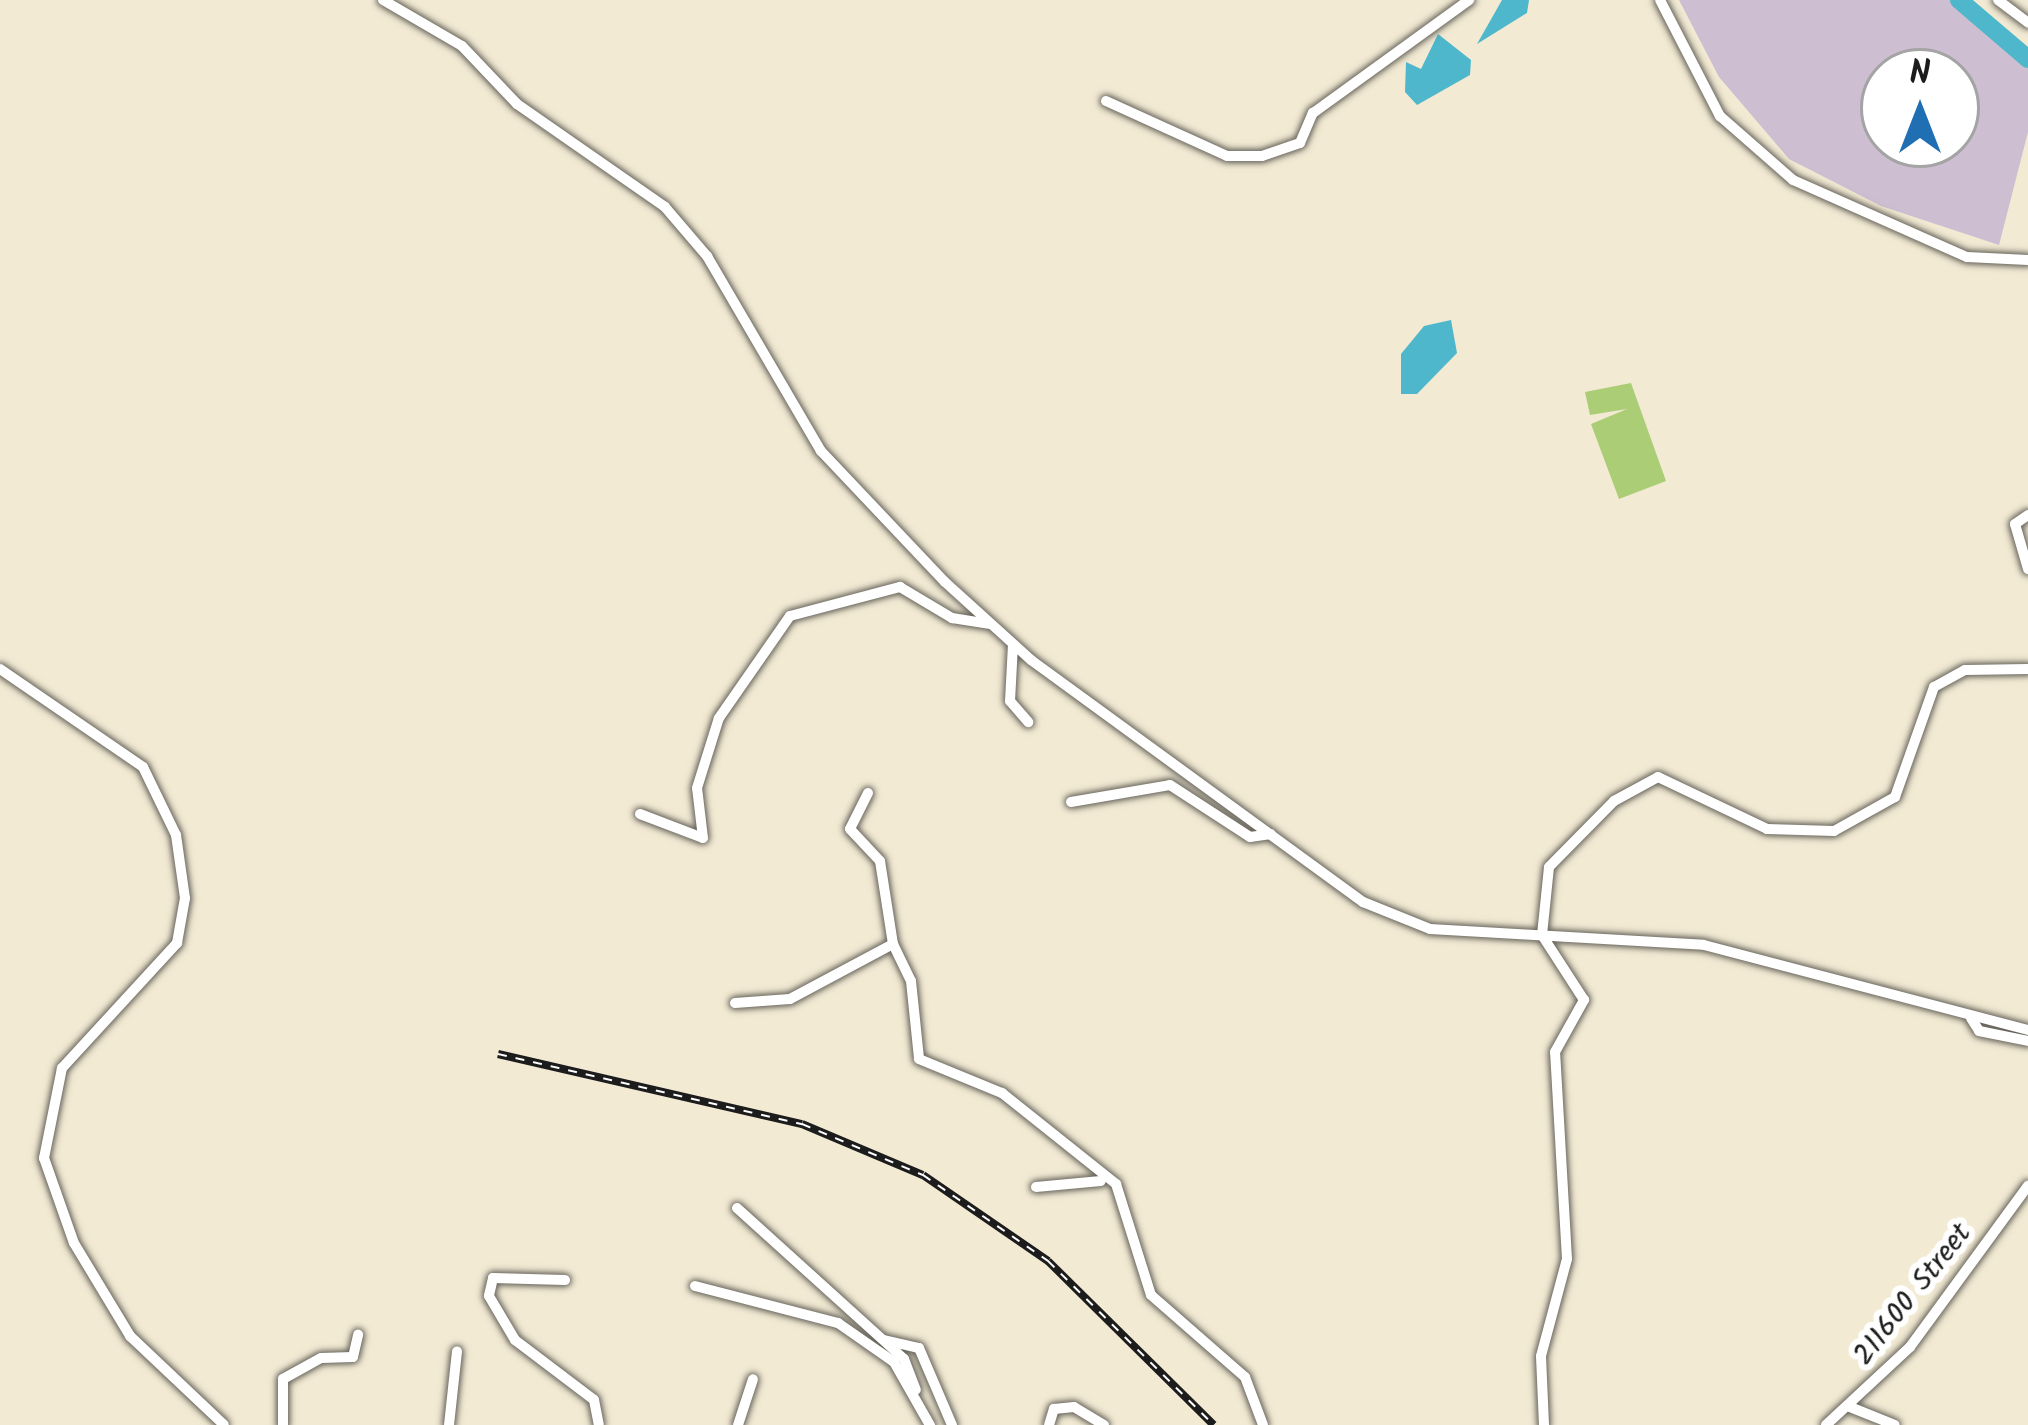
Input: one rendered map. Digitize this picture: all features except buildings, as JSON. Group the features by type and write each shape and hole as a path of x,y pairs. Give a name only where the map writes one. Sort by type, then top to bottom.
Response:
{"street":[{"path":"383,0 462,46 517,104 665,207 707,256 821,451 991,624 1386,915 1430,929 1704,945 2028,1030"},
{"path":"1106,101 1253,158 1300,143 1313,113 1469,0"},
{"path":"1660,0 1720,116 1793,181 1967,257 2028,260"},
{"path":"1998,0 2028,23"},
{"path":"2028,515 2015,524 2028,569"},
{"path":"640,814 703,838 698,788 719,718 799,611 900,587 952,618 991,624"},
{"path":"1013,644 1010,701 1028,722"},
{"path":"0,669 142,767 176,835 185,898 177,943 62,1068 43,1144 74,1243 130,1336 224,1425"},
{"path":"1544,1425 1541,1356 1568,1258 1555,1052 1584,1000 1542,934 1549,867 1644,781 1682,782 1767,830 1834,831 1895,797 1934,687 1965,670 2028,669"},
{"path":"1071,802 1170,785 1250,837 1271,833"},
{"path":"868,793 850,829 880,861 893,944 923,1065 1002,1093 1116,1184 1151,1295 1245,1377 1263,1425"},
{"path":"735,1003 790,999 893,944"},
{"path":"1971,1018 1979,1031 2028,1041"},
{"path":"1036,1186 1116,1184"},
{"name":"211600 Street","path":"1826,1425 1910,1347 2028,1186"},
{"path":"737,1208 909,1366 917,1399"},
{"path":"566,1280 493,1278 489,1296 515,1340 594,1400 598,1425"},
{"path":"695,1286 838,1323 894,1362 930,1425"},
{"path":"283,1425 283,1379 315,1360 353,1357 358,1335"},
{"path":"884,1340 919,1348 954,1424"},
{"path":"449,1425 457,1351"},
{"path":"738,1425 753,1379"},
{"path":"1049,1425 1054,1409 1074,1407 1104,1425"},
{"path":"1850,1407 1895,1425"}],"shaded area":[{"path":"1679,0 1950,0 2028,65 2028,132 1999,245 1881,206 1789,159 1719,77"}],"green space":[{"path":"1631,383 1666,481 1619,499 1591,424 1627,409 1590,415 1585,392"}],"water":[{"path":"1502,0 1529,0 1527,13 1477,44"},
{"path":"1438,34 1471,60 1470,75 1417,105 1405,92 1406,62 1421,69"},
{"path":"1451,320 1457,353 1417,394 1401,394 1401,354 1424,326"}],"waterway":[{"path":"1959,0 2028,59"}],"railway":[{"path":"498,1054 802,1124 923,1175 1048,1261 1214,1425"}]}
